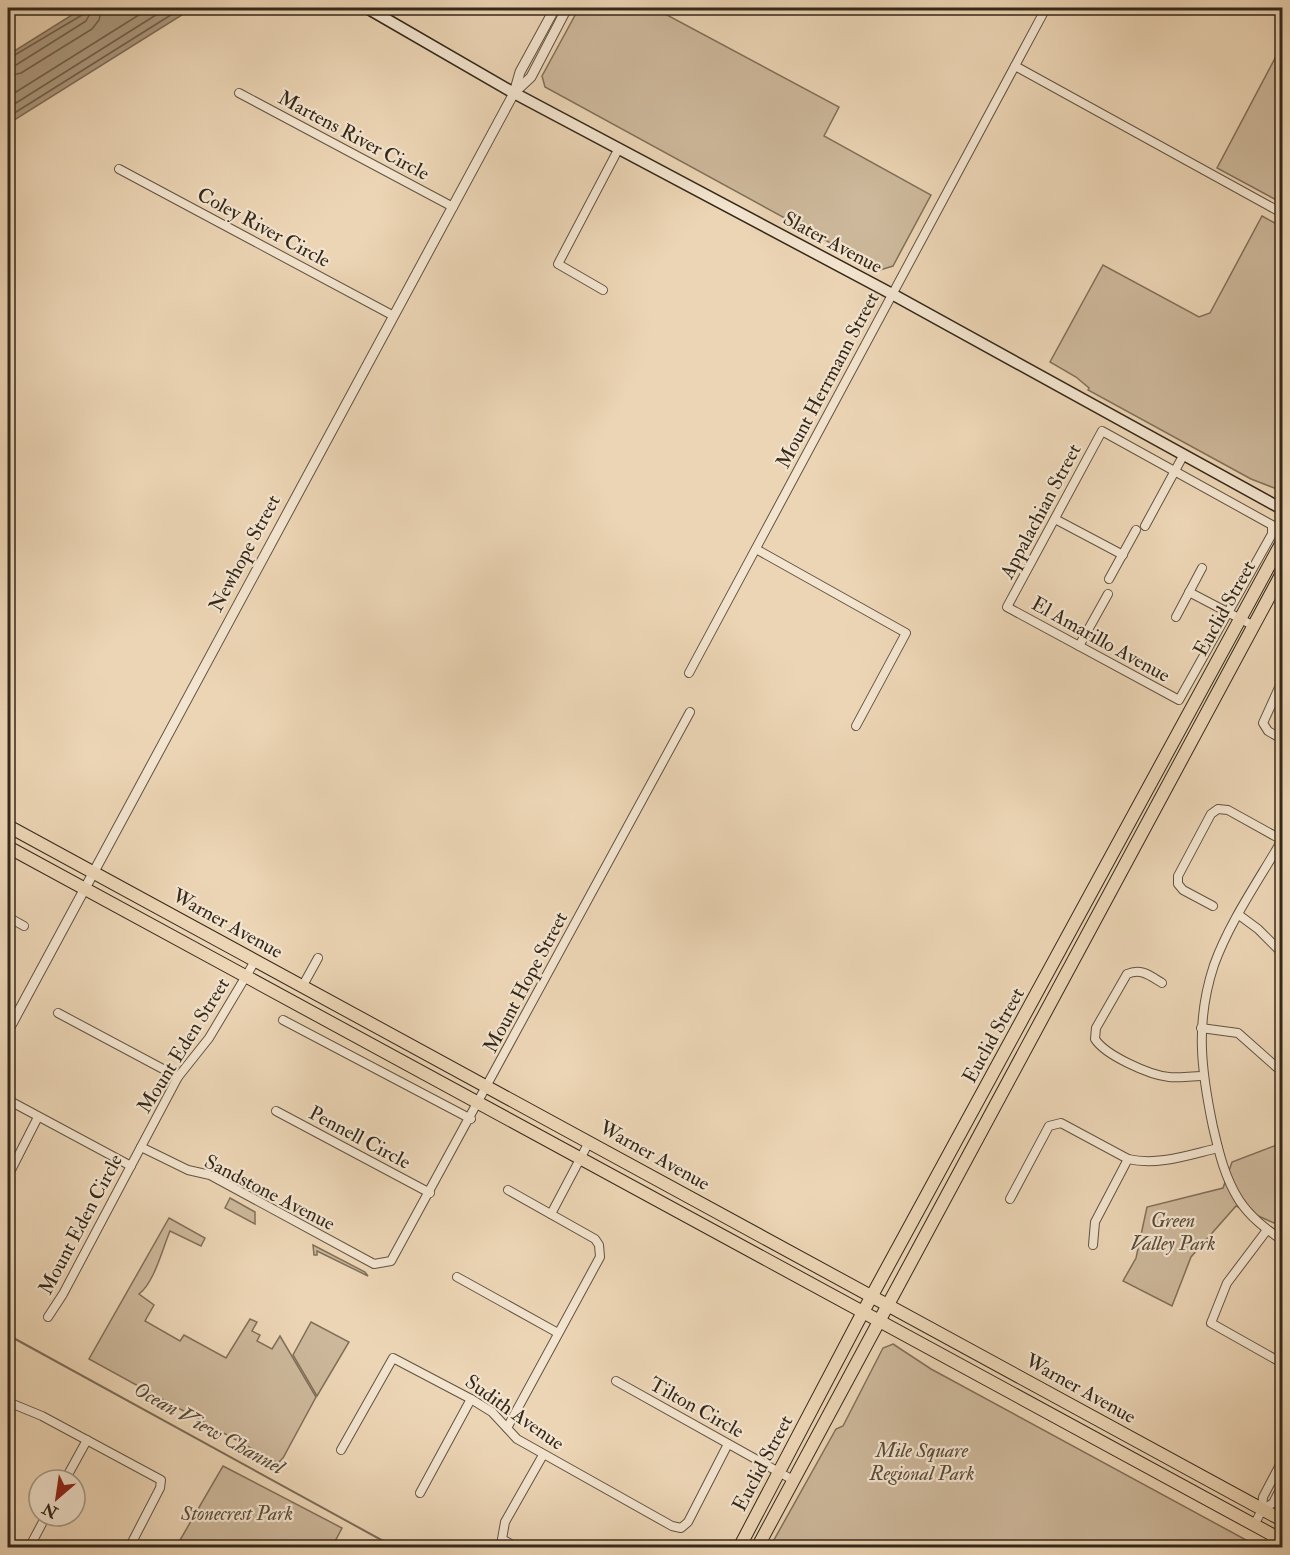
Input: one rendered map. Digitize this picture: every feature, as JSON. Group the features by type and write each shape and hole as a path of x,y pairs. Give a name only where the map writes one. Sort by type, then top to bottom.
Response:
{"main road":[{"name":"Slater Avenue","path":"367,8 514,93 892,294 1282,509"},
{"name":"Euclid Street","path":"739,1548 863,1312 1282,542"},
{"name":"Euclid Street","path":"757,1548 1282,573"},
{"name":"Warner Avenue","path":"8,826 1282,1520"},
{"name":"Warner Avenue","path":"8,847 1282,1540"},
{"path":"638,1188 652,1189 675,1200 688,1195"}],"street":[{"name":"Newhope Street","path":"8,1031 392,315 514,93 520,72 555,8"},
{"name":"Newhope Street","path":"514,93 531,76 567,8"},
{"name":"Mount Herrmann Street","path":"689,674 1046,8"},
{"path":"1015,66 1282,213"},
{"name":"Martens River Circle","path":"239,93 453,207"},
{"path":"603,290 558,264 619,148"},
{"name":"Coley River Circle","path":"119,169 392,315"},
{"name":"Appalachian Street","path":"1007,607 1102,431 1175,471"},
{"path":"1145,526 1183,456"},
{"path":"1175,471 1272,525 1272,534 1228,612"},
{"path":"1055,519 1123,555"},
{"path":"1109,579 1136,530"},
{"path":"756,549 906,633 856,726"},
{"path":"1176,617 1202,568"},
{"path":"1189,592 1254,626"},
{"path":"1079,646 1108,594"},
{"name":"El Amarillo Avenue","path":"1007,607 1179,700 1228,612"},
{"path":"1282,681 1263,723 1268,731 1282,739"},
{"name":"Mount Hope Street","path":"385,1264 394,1258 471,1119 690,712"},
{"path":"1184,723 1197,730"},
{"path":"1213,906 1183,890 1178,884 1178,876 1211,814 1218,809 1228,810 1282,840 1239,915 1214,967 1202,1028 1202,1076 1225,1173 1240,1202 1267,1230 1282,1240"},
{"path":"1239,915 1258,928 1282,953"},
{"path":"8,918 24,926"},
{"path":"302,987 318,958"},
{"name":"Mount Eden Street","path":"141,1147 178,1077 209,1038 255,961"},
{"path":"1162,983 1138,970 1127,974 1096,1028 1095,1039 1105,1050 1150,1072 1170,1077 1202,1076"},
{"path":"58,1013 178,1077"},
{"path":"283,1020 471,1119"},
{"path":"1202,1028 1238,1033 1282,1072"},
{"path":"8,1100 131,1166"},
{"name":"Pennell Circle","path":"276,1111 430,1193"},
{"path":"8,1176 38,1117"},
{"path":"1010,1199 1049,1126 1055,1123 1061,1123 1128,1159 1139,1162 1165,1160 1218,1148"},
{"path":"550,1214 589,1142"},
{"name":"Mount Eden Circle","path":"48,1317 63,1294 141,1147"},
{"name":"Sandstone Avenue","path":"141,1147 188,1170 210,1175 374,1264 385,1264"},
{"path":"1093,1245 1095,1222 1128,1159"},
{"path":"507,1428 600,1257 599,1245 595,1239 508,1190"},
{"path":"1267,1230 1227,1283 1211,1323 1282,1363"},
{"path":"457,1277 558,1333"},
{"name":"Sudith Avenue","path":"341,1450 393,1358 471,1398 492,1412 517,1439 672,1526 681,1528 688,1522 728,1444"},
{"name":"Tilton Circle","path":"616,1381 793,1480"},
{"path":"420,1493 471,1398"},
{"path":"8,1402 42,1416 161,1480 160,1488 129,1548"},
{"path":"72,1468 87,1440"},
{"path":"518,1548 502,1539 505,1522 543,1455"},
{"path":"1254,1525 1262,1510 1263,1497 1282,1461"},
{"path":"1262,1510 1273,1503 1282,1486"},
{"path":"29,1548 40,1528"}],"green space":[{"path":"579,8 654,8 839,107 824,136 931,195 893,266 880,270 545,87 542,76"},
{"path":"1282,45 1282,203 1217,168"},
{"path":"1262,216 1282,227 1282,491 1251,479 1088,390 1089,388 1076,377 1050,362 1103,265 1199,317 1210,313"},
{"name":"Green Valley Park","path":"1282,1143 1282,1212 1274,1223 1236,1206 1191,1257 1172,1306 1123,1281 1136,1258 1147,1207 1223,1188 1232,1162"},
{"path":"230,1198 255,1212 255,1224 225,1208"},
{"path":"169,1218 205,1238 201,1246 170,1231 153,1274 139,1294 154,1305 145,1321 180,1341 184,1335 226,1358 250,1319 257,1322 252,1331 260,1335 257,1341 272,1349 280,1336 316,1397 283,1458 278,1463 89,1359"},
{"path":"313,1245 365,1272 368,1276 317,1251 317,1255 314,1255"},
{"path":"311,1322 349,1342 317,1396 293,1355"},
{"name":"Mile Square Regional Park","path":"893,1344 931,1369 1259,1547 770,1547 836,1429 843,1426 883,1348"},
{"name":"Stonecrest Park","path":"223,1466 342,1528 332,1547 176,1547"}],"water":[{"path":"83,8 193,8 8,124 8,55"}],"waterway":[{"name":"Ocean View Channel","path":"8,1335 396,1548"}]}
